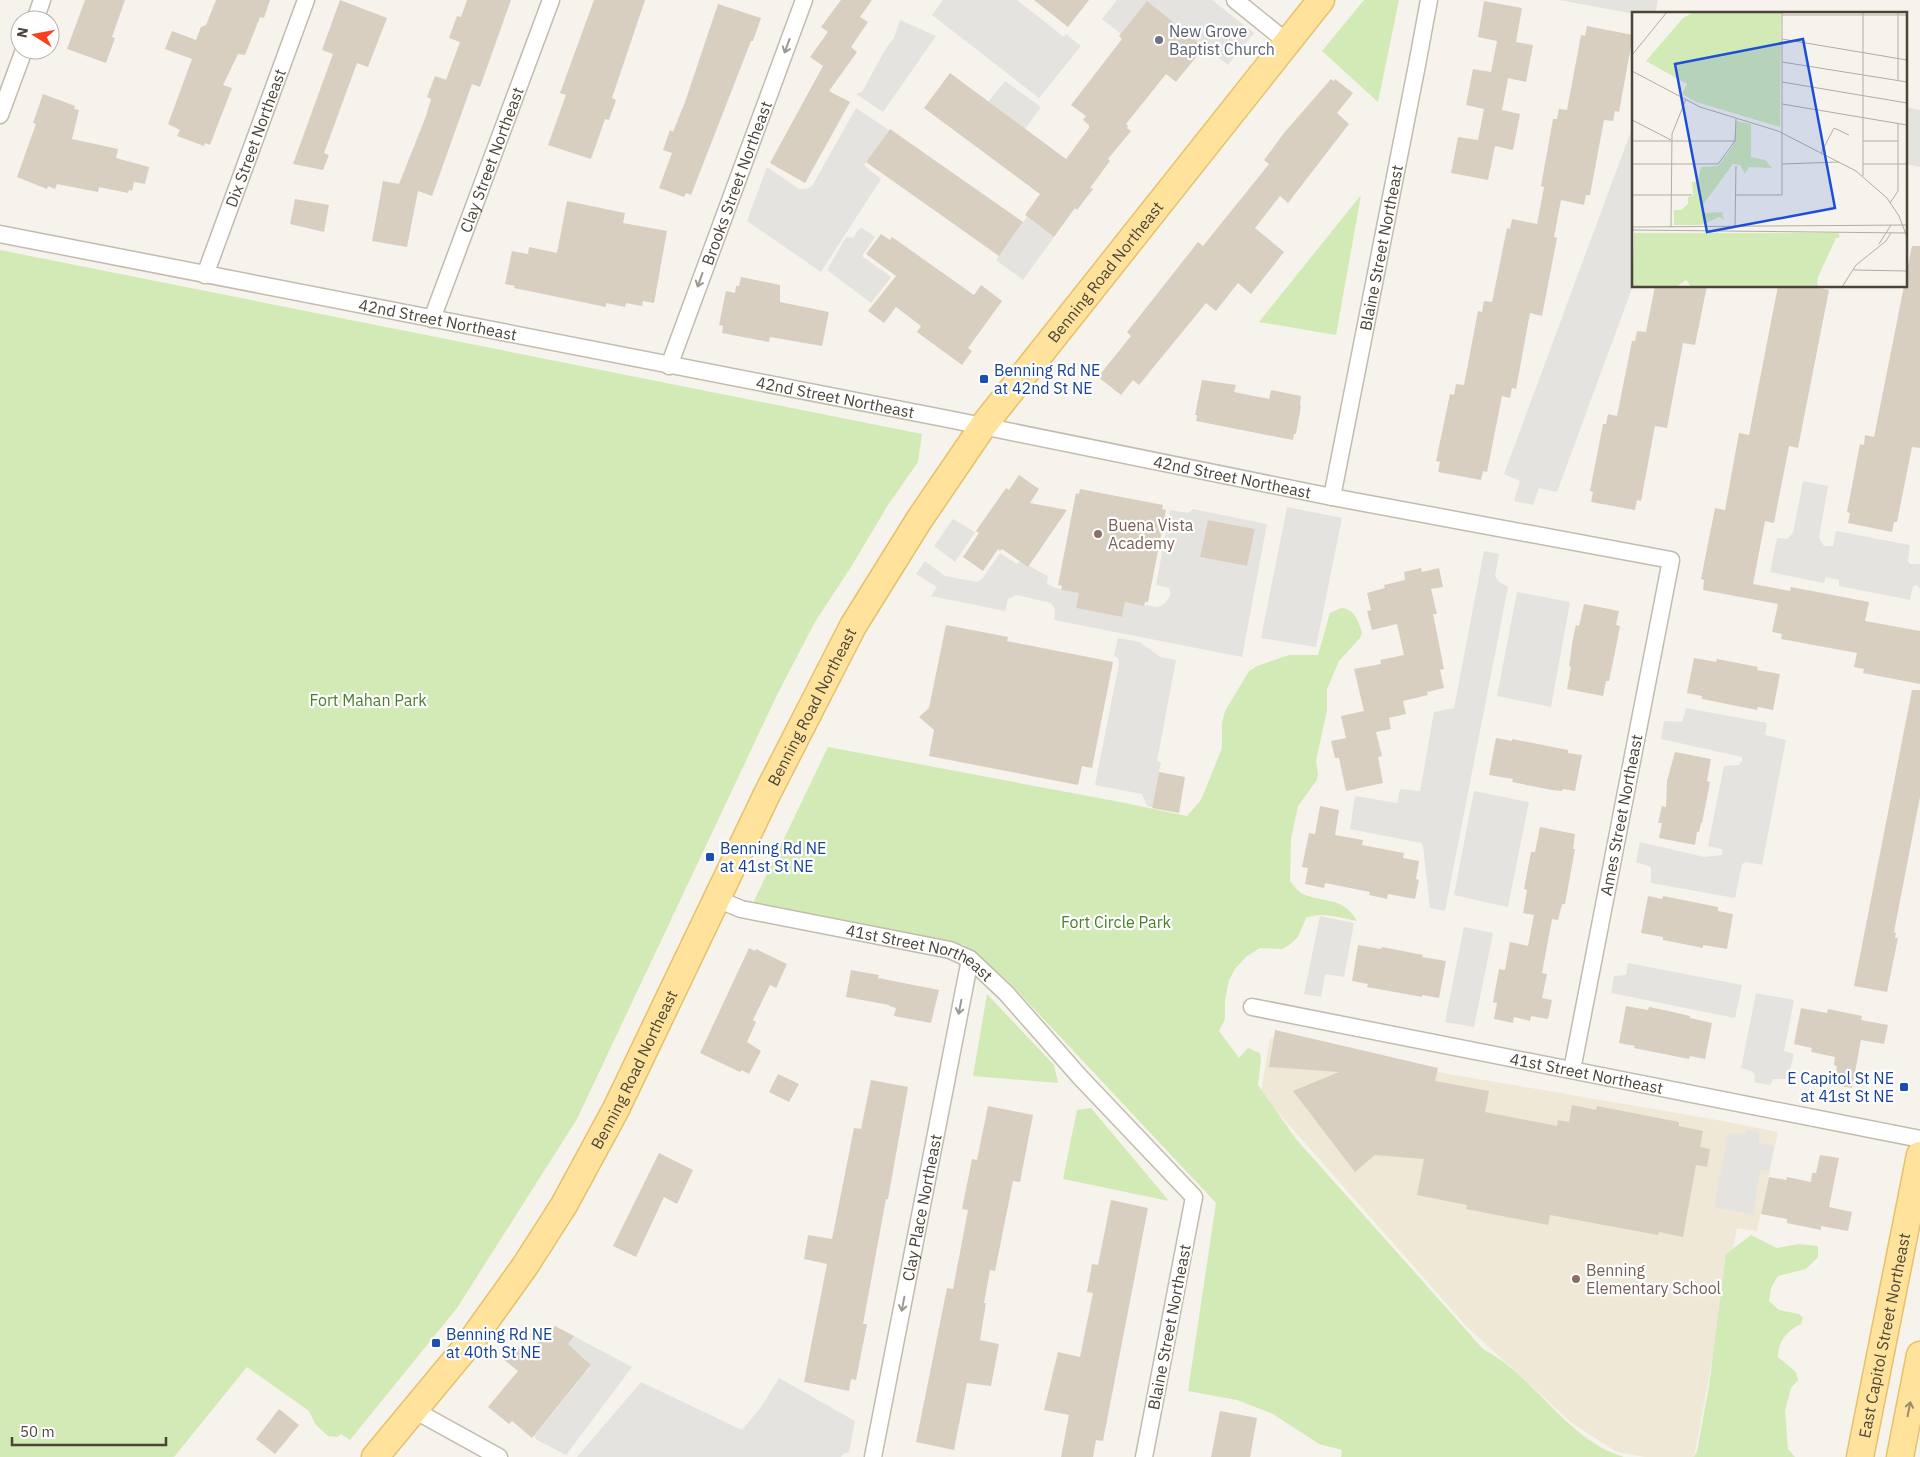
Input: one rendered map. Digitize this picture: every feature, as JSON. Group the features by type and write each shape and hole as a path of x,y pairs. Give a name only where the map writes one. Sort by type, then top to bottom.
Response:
{"main road":[{"name":"Benning Road Northeast","path":"375,1457 443,1376 499,1303 564,1204 616,1108 767,794 853,626 919,520 983,426 1321,0"},
{"name":"East Capitol Street Northeast","path":"1860,1457 1920,1155"},
{"path":"1900,1457 1920,1355"}],"street":[{"name":"Dix Street Northeast","path":"205,274 306,0"},
{"name":"Clay Street Northeast","path":"432,319 551,0"},
{"name":"Brooks Street Northeast","path":"669,366 804,0"},
{"path":"1235,0 1287,42"},
{"name":"Blaine Street Northeast","path":"1332,497 1418,65 1429,0"},
{"path":"0,115 20,60"},
{"name":"42nd Street Northeast","path":"0,234 983,426 1332,497 1671,560"},
{"name":"Ames Street Northeast","path":"1572,1070 1671,560"},
{"name":"41st Street Northeast","path":"717,899 741,909 950,950 970,959 1006,993 1080,1077 1194,1197"},
{"name":"Clay Place Northeast","path":"873,1457 970,959"},
{"name":"41st Street Northeast","path":"1252,1007 1920,1139"},
{"name":"Blaine Street Northeast","path":"1144,1457 1194,1197"},
{"path":"414,1410 498,1457"}],"shaded area":[{"path":"943,0 1017,0 1064,37 1066,34 1081,46 1039,98 932,15"},
{"path":"1117,0 1212,0 1254,33 1228,65 1147,2 1121,34 1102,19"},
{"path":"1559,0 1658,0 1655,12 1632,12 1632,14"},
{"path":"900,20 936,36 883,112 856,94 862,92 886,48 894,38"},
{"path":"1005,81 1041,107 1025,129 988,102"},
{"path":"1908,107 1920,110 1920,167 1908,164"},
{"path":"856,108 889,130 864,165 881,179 821,272 747,221 767,167 799,189 806,189 812,186"},
{"path":"1632,128 1632,288 1557,492 1539,488 1533,505 1514,501 1520,481 1504,474"},
{"path":"1027,217 1054,237 1023,280 996,260"},
{"path":"862,228 875,237 862,256 891,277 871,303 827,270 846,237 853,238 859,229"},
{"path":"1803,481 1828,486 1819,538 1824,546 1833,546 1836,531 1910,545 1908,561 1910,564 1920,564 1920,589 1917,585 1913,586 1910,600 1839,586 1839,580 1826,577 1824,583 1770,572 1777,538 1787,539 1793,533"},
{"path":"1287,507 1342,518 1316,647 1261,638"},
{"path":"1193,509 1267,524 1242,657 1054,620 1055,609 1051,603 1017,595 1008,599 1005,611 931,596 937,587 916,574 925,561 945,576 977,582 982,579 1000,553 1017,564 1019,561 1048,576 1047,583 1049,585 1061,590 1079,593 1077,608 1122,617 1125,602 1158,607 1165,603 1171,594 1169,588 1156,585 1170,510 1188,513","holes":["1208,520 1255,529 1247,566 1201,557"]},
{"path":"953,519 975,532 955,562 934,546"},
{"path":"1484,551 1499,554 1495,576 1499,582 1508,587 1445,911 1430,908 1423,846 1421,843 1350,829 1355,796 1397,803 1400,789 1420,791 1434,712 1454,708"},
{"path":"1517,592 1570,602 1551,707 1497,696"},
{"path":"1118,638 1140,642 1160,657 1176,660 1157,761 1161,762 1152,807 1147,806 1142,794 1095,785 1119,664 1118,658 1114,656"},
{"path":"1686,708 1767,723 1765,735 1786,740 1762,865 1746,862 1742,864 1735,898 1651,883 1651,867 1636,862 1640,842 1704,857 1722,855 1723,851 1721,849 1708,846 1724,766 1739,765 1742,757 1661,739 1664,721 1682,722"},
{"path":"1474,791 1529,802 1508,907 1454,895"},
{"path":"1320,916 1354,923 1344,977 1325,974 1321,997 1304,994"},
{"path":"1464,927 1493,933 1474,1027 1445,1022"},
{"path":"1628,963 1742,985 1735,1018 1611,993 1614,976 1626,975"},
{"path":"1756,993 1794,1000 1784,1051 1794,1054 1788,1076 1785,1079 1773,1079 1770,1085 1754,1082 1755,1075 1751,1071 1741,1068"},
{"name":"Benning Elementary School","path":"1270,1038 1420,1069 1778,1132 1757,1231 1737,1228 1694,1457 1645,1457 1617,1452 1573,1424 1467,1327 1261,1093"},
{"path":"1746,1130 1759,1132 1759,1143 1774,1146 1769,1170 1760,1170 1753,1215 1714,1207 1729,1132 1745,1135"},
{"path":"574,1336 632,1367 566,1455 537,1440 534,1436 591,1366 582,1356 564,1347"},
{"path":"779,1378 855,1421 849,1452 841,1457 577,1457 641,1382 742,1430 761,1407"}],"green space":[{"path":"1364,0 1399,0 1378,102 1322,51"},
{"path":"1361,195 1336,335 1259,322"},
{"name":"Fort Mahan Park","path":"0,250 922,434 918,462 888,505 815,622 777,695 577,1119 457,1308 350,1440 341,1434 337,1437 328,1436 315,1424 309,1411 247,1367 174,1457 0,1457"},
{"name":"Fort Circle Park","path":"1341,608 1353,613 1362,632 1360,638 1339,661 1327,689 1327,710 1316,761 1317,780 1298,806 1291,839 1290,881 1298,891 1305,895 1340,904 1352,913 1357,921 1331,916 1312,916 1306,918 1298,937 1288,946 1282,949 1260,948 1247,956 1235,969 1229,980 1225,1000 1225,1019 1219,1031 1239,1058 1248,1048 1260,1053 1258,1085 1296,1139 1483,1349 1501,1360 1520,1376 1575,1429 1606,1450 1624,1457 1341,1457 1342,1450 1319,1444 1273,1414 1237,1400 1188,1391 1216,1203 1007,980 964,945 753,903 828,747 1187,816 1201,800 1222,748 1222,723 1225,711 1249,671 1257,666 1289,655 1318,655 1330,613"},
{"path":"987,994 1054,1065 1058,1083 973,1076"},
{"path":"1091,1108 1169,1201 1063,1179 1077,1110"},
{"path":"1751,1235 1777,1248 1799,1244 1818,1246 1818,1257 1806,1269 1778,1276 1771,1288 1769,1301 1779,1310 1799,1314 1803,1318 1801,1324 1784,1337 1778,1351 1778,1357 1796,1372 1798,1380 1791,1388 1785,1411 1788,1449 1795,1457 1694,1457 1697,1451 1709,1386 1726,1254"}],"building":[{"path":"85,0 125,0 112,37 115,38 106,63 67,49"},
{"path":"216,0 270,0 264,18 260,17 245,55 238,54 223,85 232,88 210,145 205,143 204,146 177,136 180,130 168,124 192,59 165,49 172,31 196,40 201,27 206,25"},
{"path":"340,0 387,18 368,67 357,63 324,153 329,155 323,170 293,164 333,54 322,50"},
{"path":"467,0 511,0 480,87 472,84 432,196 418,191 407,247 372,241 383,181 399,184 426,116 431,99 427,97 435,76 446,80 460,42 449,38 457,16 461,17"},
{"path":"594,0 645,0 612,98 616,100 609,120 605,119 591,159 548,145 566,95 560,93"},
{"path":"841,0 872,0 860,17 868,22 851,47 857,52 829,91 850,102 805,183 770,163 823,66 810,57 828,32 821,27"},
{"path":"1034,0 1089,0 1068,27"},
{"path":"1147,1 1204,47 1176,82 1166,74 1126,124 1127,128 1131,131 1108,159 1110,161 1090,188 1093,189 1077,210 1075,208 1054,237 1025,215 1040,194 924,108 950,73 1066,159 1089,128 1089,125 1083,120 1086,116 1071,105 1122,39 1119,36"},
{"path":"1484,1 1522,8 1516,42 1533,45 1526,82 1508,78 1502,110 1520,114 1513,150 1495,146 1488,180 1451,173 1458,137 1478,140 1484,109 1466,105 1473,69 1491,72 1497,41 1478,37"},
{"path":"718,4 761,18 691,195 686,193 684,197 659,188 672,153 663,150 670,130 673,132 685,102"},
{"path":"1587,26 1632,35 1619,112 1615,111 1613,121 1604,120 1590,195 1586,195 1584,205 1561,200 1554,237 1557,238 1542,316 1530,313 1516,389 1512,388 1510,398 1502,396 1487,472 1483,471 1481,480 1438,472 1440,462 1436,461 1450,394 1454,395 1456,384 1464,385 1478,311 1482,312 1484,301 1492,302 1507,228 1510,229 1512,219 1537,224 1544,187 1541,186 1553,119 1557,119 1559,109 1567,110 1581,35 1585,36"},
{"path":"1331,79 1334,81 1335,79 1353,93 1337,113 1349,124 1288,203 1280,196 1255,228 1284,252 1251,294 1238,283 1216,311 1206,303 1139,385 1133,380 1121,395 1098,377 1131,336 1127,332 1198,242 1203,246 1269,164 1264,160 1284,133"},
{"path":"43,94 75,106 74,109 79,110 72,139 118,149 116,158 149,167 145,184 134,182 132,191 129,190 128,193 99,187 98,192 57,184 55,189 48,186 47,189 17,177 36,124 33,123"},
{"path":"890,129 1023,222 999,256 866,162"},
{"path":"295,199 329,205 324,232 290,224"},
{"path":"567,201 625,213 623,223 667,231 654,303 643,301 642,306 626,303 625,307 606,303 606,307 514,288 515,286 505,284 512,251 528,254 529,247 557,253"},
{"path":"881,234 890,240 892,237 974,295 981,285 1002,301 968,348 972,351 962,365 917,332 921,326 896,307 884,323 868,311 896,276 866,254"},
{"path":"1912,246 1920,246 1920,448 1912,447 1897,522 1894,522 1892,532 1848,523 1850,513 1847,512 1860,444 1864,445 1865,435 1874,437 1904,288 1908,288 1908,265"},
{"path":"741,277 780,285 780,302 829,312 822,346 770,337 769,342 722,333 723,326 719,325 726,291 735,293 736,286 739,286"},
{"path":"1655,288 1707,288 1695,345 1683,343 1667,428 1655,426 1641,501 1637,500 1635,510 1591,502 1593,492 1590,491 1603,424 1606,424 1608,414 1617,416 1632,341 1635,341 1637,331 1646,332"},
{"path":"1778,288 1820,288 1829,290 1798,448 1789,446 1774,523 1765,521 1753,584 1790,591 1791,587 1869,602 1865,621 1920,631 1920,684 1863,673 1864,669 1854,667 1857,653 1781,639 1782,634 1772,632 1778,604 1703,590 1704,580 1701,579 1715,508 1725,510 1739,433 1749,435"},
{"path":"1202,380 1236,385 1234,392 1269,399 1271,390 1301,396 1296,434 1294,434 1293,440 1196,421 1197,415 1195,415"},
{"path":"1019,475 1039,489 1030,503 1067,510 1028,567 1002,549 1000,551 998,549 983,571 963,557 979,533 976,531 1006,488 1009,490"},
{"path":"1080,489 1163,505 1162,509 1166,510 1148,602 1145,602 1144,606 1125,602 1122,617 1076,608 1079,593 1061,590 1062,586 1058,585 1076,493 1079,494"},
{"path":"1208,520 1255,529 1247,566 1200,557"},
{"path":"1421,568 1422,572 1439,568 1443,587 1431,589 1437,614 1433,614 1444,669 1440,670 1444,688 1427,692 1428,695 1403,701 1406,714 1389,718 1391,729 1376,732 1382,756 1378,757 1383,783 1346,791 1339,758 1335,758 1331,741 1346,738 1341,716 1364,711 1354,669 1381,664 1380,660 1404,655 1397,624 1372,630 1367,611 1371,610 1367,593 1385,588 1384,585 1405,580 1404,572"},
{"path":"1584,604 1619,611 1616,625 1620,626 1617,642 1609,681 1606,681 1603,696 1567,689 1573,638 1576,625 1579,626"},
{"path":"946,625 1008,637 1007,641 1113,662 1092,768 1082,766 1078,785 929,756 934,730 919,717 929,708"},
{"path":"1694,658 1716,662 1717,659 1758,667 1757,670 1780,674 1773,710 1758,707 1757,710 1702,699 1702,696 1687,693"},
{"path":"1912,690 1920,690 1920,797 1894,932 1896,933 1895,938 1898,938 1887,992 1854,986"},
{"path":"1496,738 1512,741 1512,739 1568,750 1568,753 1582,755 1575,791 1552,790 1512,782 1513,779 1489,775"},
{"path":"1675,752 1711,759 1707,781 1710,782 1702,823 1699,832 1697,832 1695,845 1659,838 1662,823 1658,823 1662,806 1666,807 1667,781"},
{"path":"1159,772 1185,777 1179,813 1152,808"},
{"path":"1320,806 1339,810 1335,835 1363,840 1362,845 1404,853 1403,858 1419,861 1416,879 1419,880 1415,899 1388,894 1387,899 1369,895 1370,892 1325,883 1324,888 1305,884 1308,868 1302,867 1309,833 1315,834"},
{"path":"1540,827 1575,834 1573,849 1575,849 1565,904 1562,904 1558,920 1552,919 1542,973 1547,974 1542,998 1552,1000 1548,1019 1531,1016 1530,1021 1514,1017 1513,1023 1494,1019 1497,1003 1493,1002 1499,969 1505,970 1510,942 1528,946 1534,915 1523,913 1527,890 1524,889 1531,852 1535,852"},
{"path":"1648,896 1662,899 1663,896 1718,907 1718,911 1733,914 1727,949 1703,945 1703,948 1663,940 1663,937 1641,933"},
{"path":"1358,945 1381,949 1382,947 1446,961 1439,998 1422,995 1422,997 1367,987 1368,984 1352,981"},
{"path":"749,948 755,951 756,949 787,964 776,988 770,985 753,1020 756,1022 747,1042 761,1051 749,1074 742,1070 740,1072 700,1053"},
{"path":"851,970 879,975 878,978 939,990 931,1023 894,1016 896,1008 889,1005 846,997"},
{"path":"1626,1006 1648,1010 1649,1007 1712,1023 1705,1059 1690,1056 1689,1059 1634,1048 1635,1046 1619,1043"},
{"path":"1801,1008 1827,1013 1828,1009 1862,1016 1861,1020 1888,1025 1884,1044 1861,1040 1852,1088 1834,1085 1837,1066 1834,1065 1835,1057 1811,1052 1812,1048 1794,1044"},
{"path":"1275,1030 1438,1068 1435,1081 1489,1091 1485,1112 1557,1126 1558,1120 1569,1122 1572,1105 1596,1110 1597,1106 1679,1122 1679,1126 1703,1131 1700,1147 1710,1149 1707,1167 1696,1165 1683,1237 1659,1232 1658,1235 1550,1215 1548,1225 1466,1209 1467,1205 1417,1195 1424,1159 1375,1155 1355,1172 1293,1091 1339,1072 1269,1067"},
{"path":"778,1074 799,1084 789,1102 769,1092"},
{"path":"871,1080 908,1087 863,1324 867,1324 856,1380 851,1379 849,1391 804,1382 827,1264 804,1259 808,1235 832,1239 854,1128 861,1129"},
{"path":"988,1106 1033,1115 1020,1182 1013,1181 995,1271 990,1270 984,1303 986,1303 980,1340 999,1344 991,1386 967,1383 954,1450 916,1442 947,1288 953,1289 968,1210 962,1209 972,1159 977,1160"},
{"path":"659,1153 693,1170 677,1204 664,1197 636,1257 613,1246"},
{"path":"1820,1155 1839,1158 1829,1207 1852,1212 1848,1231 1821,1226 1821,1230 1787,1223 1787,1219 1761,1214 1769,1177 1786,1180 1787,1177 1811,1182 1812,1173 1816,1173"},
{"path":"1111,1200 1148,1208 1103,1441 1096,1440 1093,1457 1061,1457 1069,1415 1044,1410 1058,1352 1080,1357 1093,1293 1087,1292 1092,1264 1098,1265"},
{"path":"555,1326 574,1336 568,1344 591,1365 532,1438 512,1421 509,1424 488,1407 518,1371 503,1359 515,1345 528,1356 543,1336 545,1337"},
{"path":"279,1409 299,1425 275,1454 256,1439"},
{"path":"1220,1411 1257,1418 1250,1457 1211,1457"}],"place":[{"name":"New Grove Baptist Church","path":"1159,40"},
{"name":"Benning Rd NE at 42nd St NE","path":"984,379"},
{"name":"Buena Vista Academy","path":"1098,534"},
{"name":"Benning Rd NE at 41st St NE","path":"710,857"},
{"name":"E Capitol St NE at 41st St NE","path":"1904,1087"},
{"name":"Benning Elementary School","path":"1576,1279"},
{"name":"Benning Rd NE at 40th St NE","path":"436,1343"}]}
